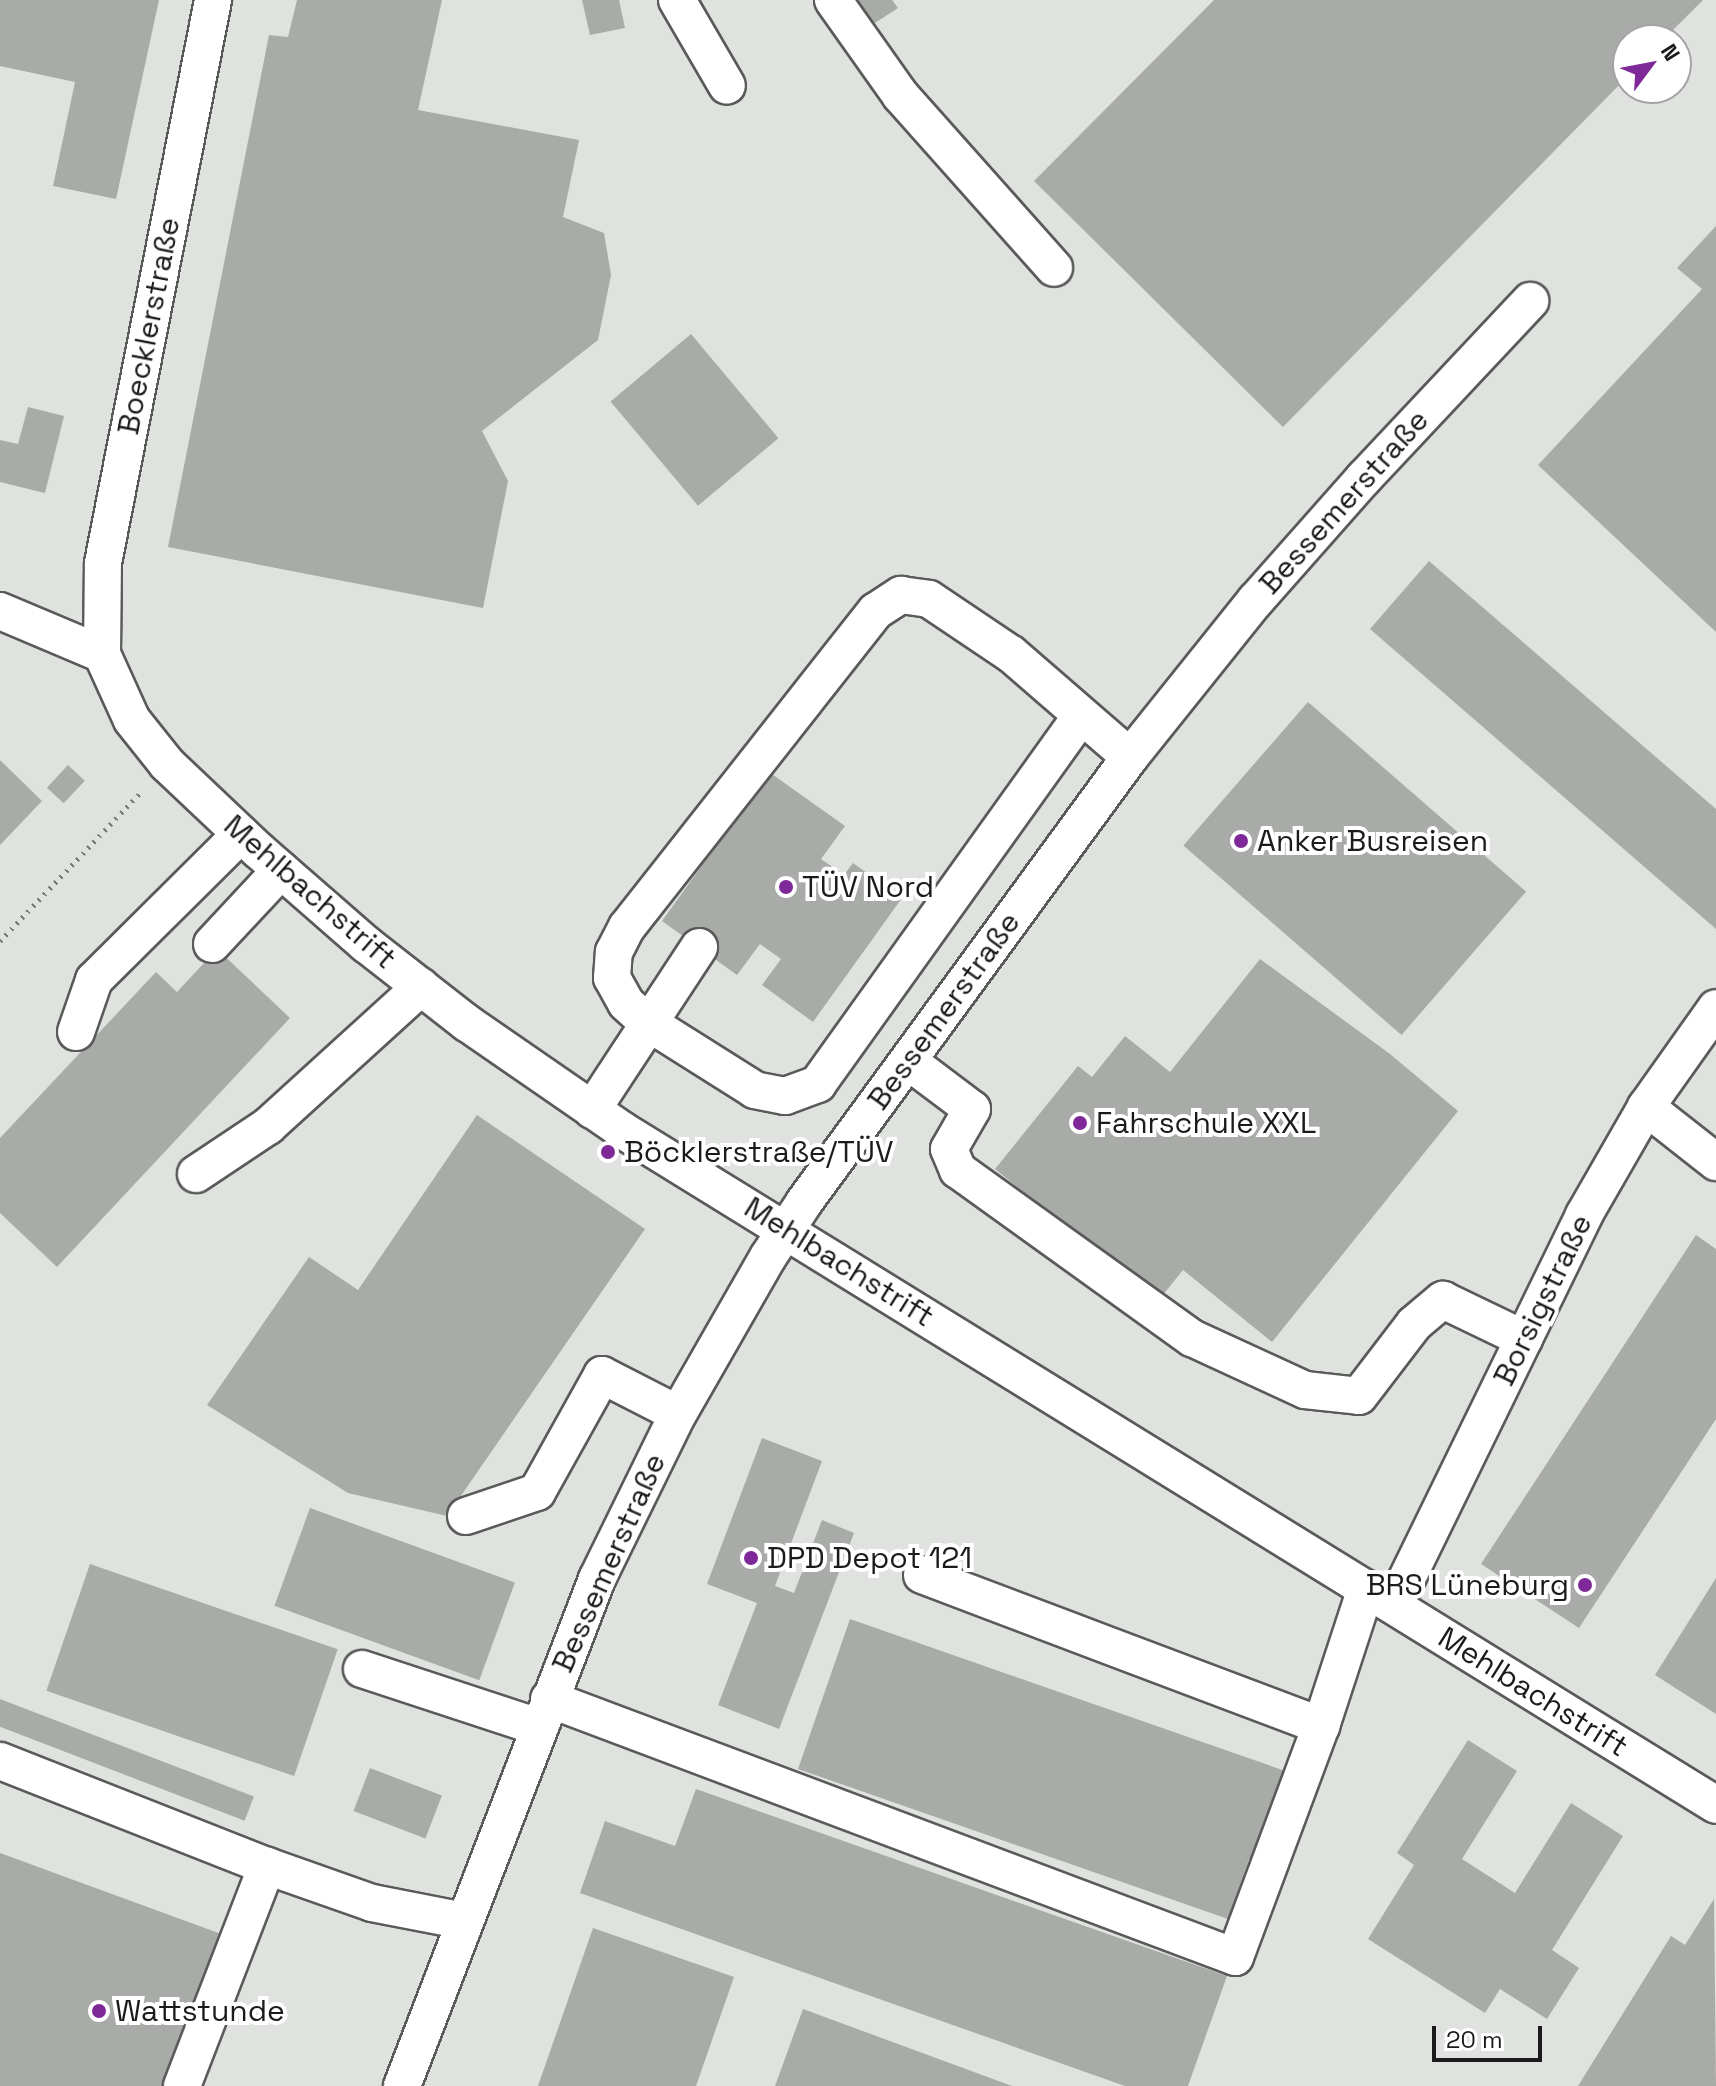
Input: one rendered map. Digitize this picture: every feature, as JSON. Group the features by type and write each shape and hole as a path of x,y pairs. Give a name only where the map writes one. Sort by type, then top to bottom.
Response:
{"street":[{"name":"Boecklerstraße","path":"102,654 103,563 213,0"},
{"path":"677,0 727,86"},
{"path":"833,0 901,96 1054,268"},
{"name":"Bessemerstraße","path":"402,2086 597,1579 678,1414 787,1229 1130,757 1266,589 1530,301"},
{"path":"1081,716 818,1084 785,1096 755,1090 647,1022 626,1003 612,978 614,952 627,927 876,611 901,595 929,599 1011,654 1130,757"},
{"path":"0,611 102,654"},
{"name":"Mehlbachstrift","path":"102,654 132,720 167,764 241,834 421,987 592,1110 1716,1805"},
{"path":"76,1032 94,980 179,900 241,834"},
{"path":"212,944 281,870"},
{"path":"592,1110 699,947"},
{"path":"196,1174 268,1126 421,987"},
{"name":"Borsigstraße","path":"543,1713 1235,1957 1321,1726 1380,1596 1524,1339 1584,1215 1710,997"},
{"path":"908,1061 972,1109 949,1149 958,1170 1192,1338 1305,1390 1359,1396 1414,1324 1443,1300 1524,1339"},
{"path":"1646,1107 1716,1162"},
{"path":"466,1516 537,1492 602,1375 678,1414"},
{"path":"922,1575 1321,1726"},
{"path":"362,1669 543,1713"},
{"path":"0,1761 267,1866 372,1903 465,1921"},
{"path":"182,2086 267,1866"}],"path":[{"path":"0,941 167,764"}],"building":[{"path":"0,0 159,0 116,199 53,186 75,82 0,66"},
{"path":"297,0 442,0 418,110 579,140 563,217 604,233 611,275 598,340 482,431 508,481 483,608 168,547 269,35 288,37"},
{"path":"582,0 619,0 625,28 590,35"},
{"path":"844,0 892,0 898,8 864,30"},
{"path":"1214,0 1703,0 1679,24 1612,24 1612,92 1283,427 1034,181"},
{"path":"1716,226 1716,632 1538,465 1702,289 1677,268"},
{"path":"691,334 778,438 698,506 611,401"},
{"path":"28,407 64,416 45,493 0,482 0,440 18,444"},
{"path":"1429,561 1716,809 1716,929 1370,629"},
{"path":"1308,702 1526,892 1401,1035 1183,845"},
{"path":"0,760 42,801 0,845"},
{"path":"68,765 85,781 64,803 47,788"},
{"name":"TÜV Nord","path":"769,772 845,826 821,859 844,875 853,863 902,898 813,1022 762,985 781,959 760,944 737,975 662,921"},
{"path":"217,949 290,1018 57,1267 0,1213 0,1138 156,972 177,992"},
{"path":"1260,959 1390,1054 1458,1111 1272,1342 1183,1270 1158,1301 995,1169 1078,1066 1092,1077 1125,1036 1170,1072"},
{"path":"477,1115 645,1229 447,1516 348,1493 207,1405 309,1257 358,1290"},
{"path":"1696,1235 1716,1249 1716,1419 1579,1628 1481,1564"},
{"name":"DPD Depot 121","path":"762,1438 822,1461 775,1586 794,1593 822,1520 854,1533 779,1729 718,1705 757,1603 707,1584"},
{"path":"310,1508 515,1583 479,1680 274,1606"},
{"path":"90,1564 338,1649 294,1776 46,1691"},
{"path":"1716,1578 1716,1714 1655,1675"},
{"path":"850,1619 1291,1773 1259,1863 1249,1859 1228,1919 798,1769"},
{"path":"0,1699 254,1796 245,1821 0,1727"},
{"path":"1468,1740 1517,1771 1462,1859 1515,1893 1571,1803 1623,1836 1552,1950 1579,1968 1547,2019 1500,1989 1485,2013 1368,1939 1414,1865 1397,1853"},
{"path":"370,1768 442,1796 425,1839 354,1811"},
{"path":"696,1789 1227,1976 1188,2086 1125,2086 580,1893 605,1821 675,1846"},
{"name":"Wattstunde","path":"0,1853 224,1935 170,2086 0,2086"},
{"path":"1714,1899 1716,2086 1578,2086 1671,1936 1685,1945"},
{"path":"593,1928 734,1977 696,2086 538,2086"},
{"path":"803,2009 1012,2086 775,2086"}],"place":[{"name":"Anker Busreisen","path":"1241,841"},
{"name":"TÜV Nord","path":"786,887"},
{"name":"Fahrschule XXL","path":"1080,1123"},
{"name":"Böcklerstraße/TÜV","path":"608,1152"},
{"name":"DPD Depot 121","path":"751,1558"},
{"name":"BRS Lüneburg","path":"1585,1585"},
{"name":"Wattstunde","path":"99,2011"}]}
